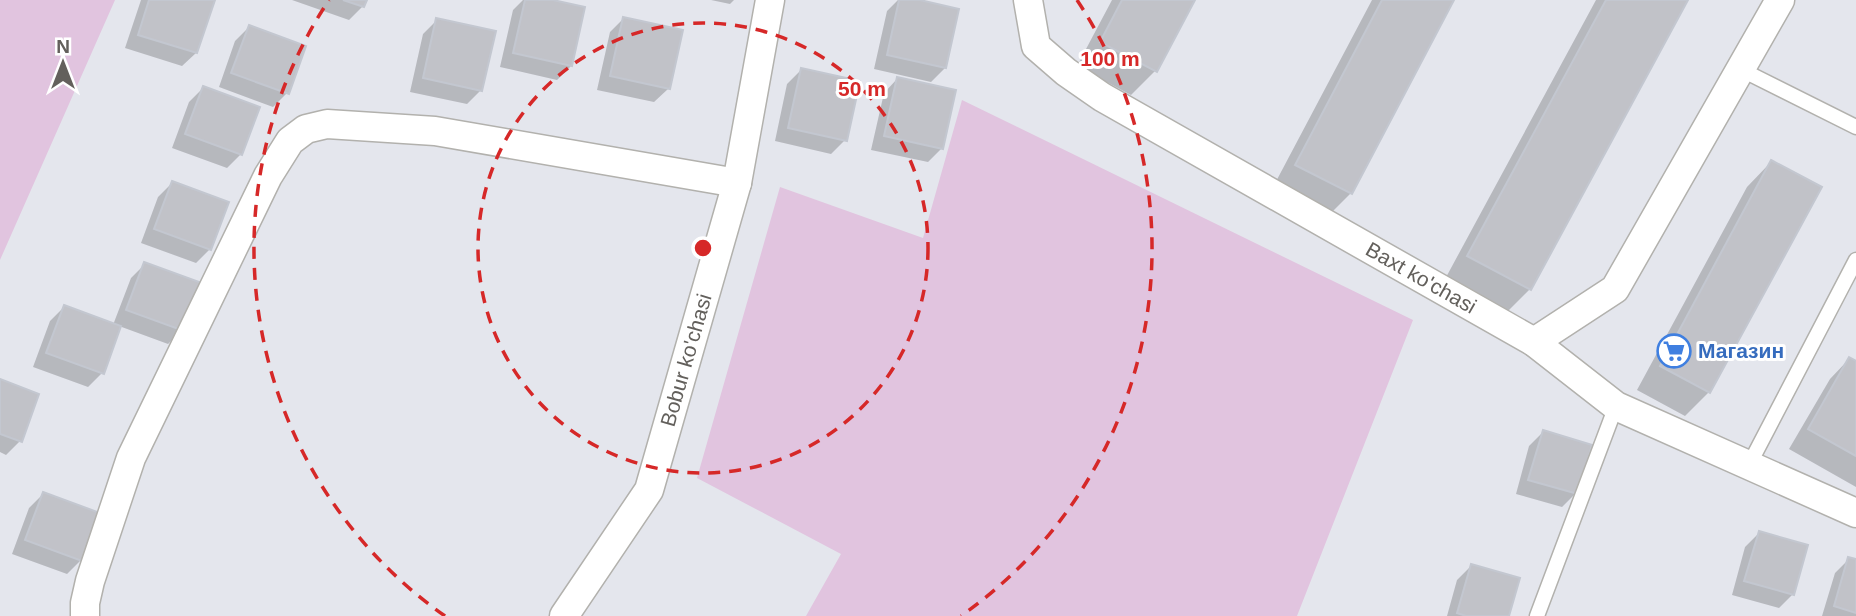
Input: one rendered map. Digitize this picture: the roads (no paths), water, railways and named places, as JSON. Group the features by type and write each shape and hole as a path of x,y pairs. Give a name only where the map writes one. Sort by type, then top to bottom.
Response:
{"street":[{"name":"Bobur ko'chasi","path":"564,616 649,489 737,183 770,0"},
{"name":"Baxt ko'chasi","path":"1028,0 1036,46 1066,72 1102,97 1534,342 1616,406 1856,513"},
{"path":"1534,342 1615,289 1780,0"},
{"path":"85,616 90,581 131,458 268,176 290,141 306,129 327,124 435,131 737,183"}],"lane":[{"path":"1740,69 1856,127"},
{"path":"1749,465 1856,260"},
{"path":"1537,616 1616,406"}],"place":[{"name":"Магазин","path":"1674,351"}]}
